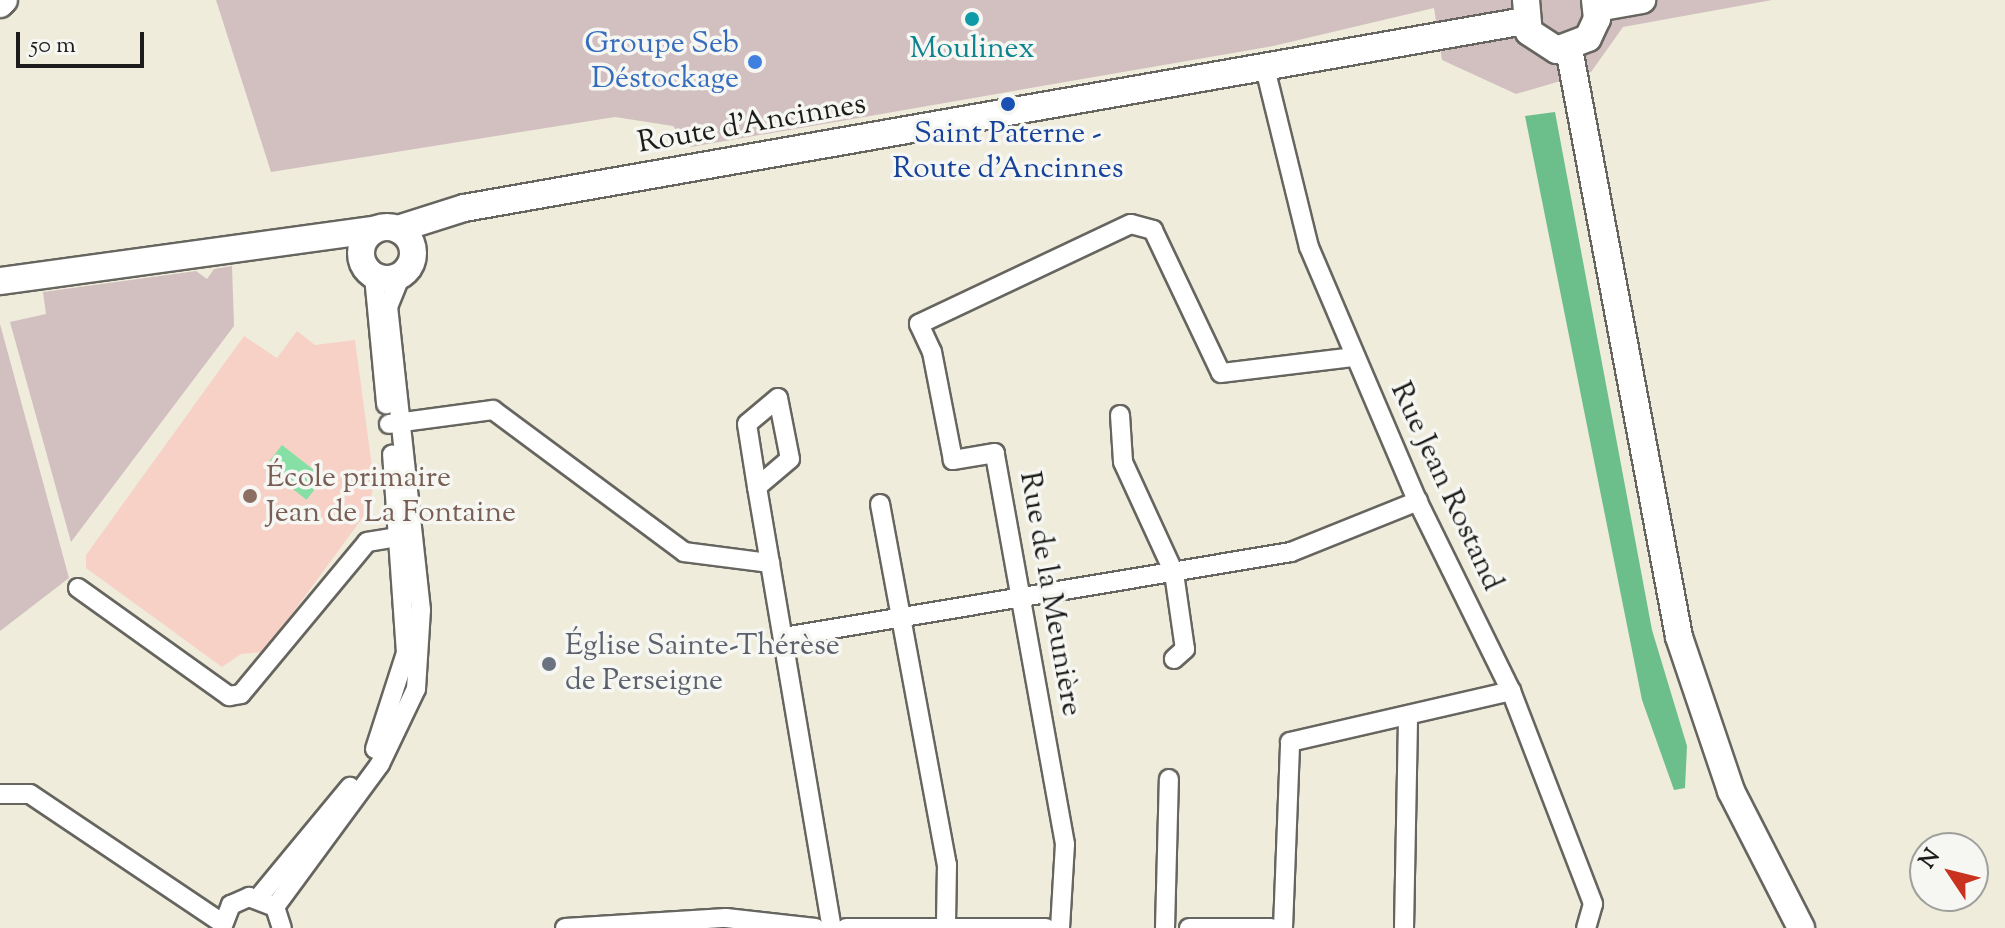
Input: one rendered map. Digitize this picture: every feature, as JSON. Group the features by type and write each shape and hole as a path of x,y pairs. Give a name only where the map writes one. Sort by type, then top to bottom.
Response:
{"main road":[{"path":"1525,10 1536,41 1569,49 1588,38 1596,4 1642,0"},
{"name":"Route d'Ancinnes","path":"0,281 295,238 395,235 464,208 1276,62 1525,10"},
{"path":"1569,49 1679,637 1731,791 1801,928"},
{"path":"367,267 395,235"},
{"path":"395,235 401,275"},
{"name":"Route d'Ancinnes","path":"295,238 367,267 401,275"}],"street":[{"name":"Rue Jean Rostand","path":"1276,62 1309,247 1418,501 1511,691 1593,904 1588,927"},
{"name":"Rue de la Meunière","path":"1060,928 1065,844 995,453 953,460 932,352 919,324 1131,224 1153,230 1221,373 1354,357"},
{"path":"367,267 395,423"},
{"path":"0,794 30,794 222,925 231,905 267,902 344,796 388,724 406,653 406,535 388,307 401,275"},
{"path":"395,423 493,410 684,552 770,563"},
{"path":"1120,415 1123,462 1174,573 1185,649 1174,659"},
{"path":"757,487 832,928"},
{"path":"784,637 1291,552 1418,501"},
{"path":"880,504 905,616 947,865 946,924"},
{"path":"78,588 229,696 241,694 367,542 406,535"},
{"path":"1283,928 1290,742 1408,718 1511,691"},
{"path":"1404,928 1408,718"},
{"path":"1165,928 1169,779"},
{"path":"267,902 282,928"},
{"path":"565,928 726,918 815,928"},
{"path":"846,928 946,924 1046,928"},
{"path":"1189,928 1271,928"}],"shaded area":[{"path":"216,0 1772,0 1623,27 1591,72 1516,94 1442,60 1434,8 1273,46 691,147 673,126 615,117 271,172"},
{"path":"232,266 234,326 71,542 10,322 46,314 43,292 196,271 207,279 214,269"},
{"path":"0,324 69,578 0,631"},
{"name":"École primaire Jean de La Fontaine","path":"297,331 315,345 355,340 374,482 369,509 264,652 241,654 222,667 86,568 86,555 244,336 277,358"}],"green space":[{"path":"1555,112 1652,630 1687,746 1685,788 1674,790 1642,700 1525,116"},
{"path":"282,445 324,478 307,500 265,467"}],"place":[{"name":"Moulinex","path":"972,19"},
{"name":"Groupe Seb Déstockage","path":"755,62"},
{"name":"Saint Paterne - Route d'Ancinnes","path":"1008,104"},
{"name":"École primaire Jean de La Fontaine","path":"250,496"},
{"name":"Église Sainte-Thérèse de Perseigne","path":"549,664"}]}
